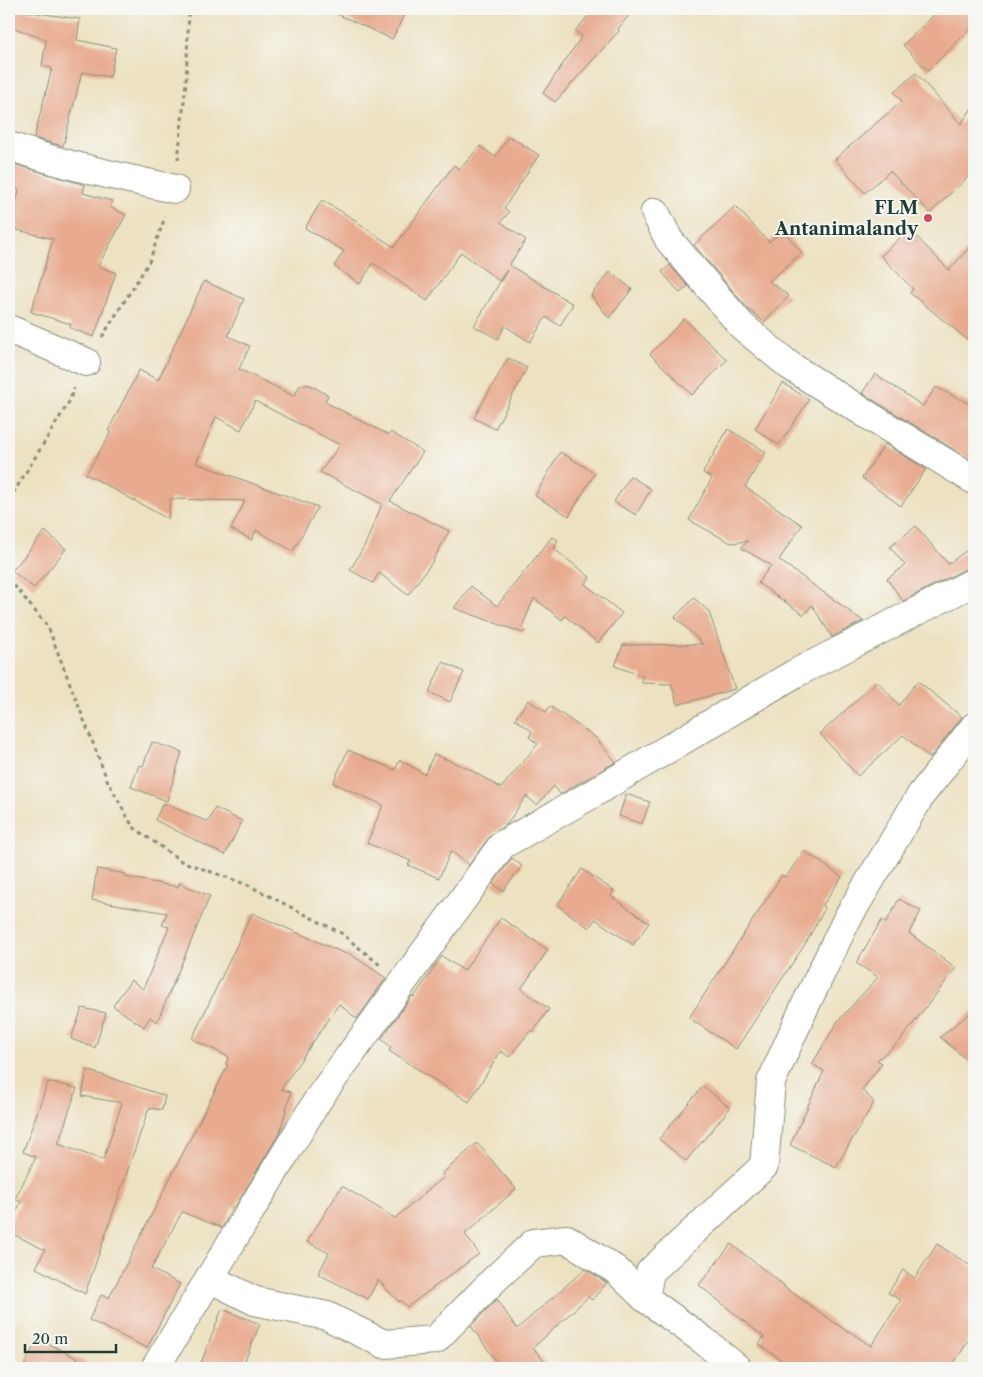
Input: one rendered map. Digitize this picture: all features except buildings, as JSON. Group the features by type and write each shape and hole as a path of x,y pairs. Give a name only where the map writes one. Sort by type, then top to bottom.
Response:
{"street":[{"path":"9,146 40,157 86,169 175,189"},
{"path":"654,212 669,240 749,332 790,366 974,480"},
{"path":"9,329 86,362"},
{"path":"155,1368 320,1098 502,845 794,674 974,582"},
{"path":"645,1298 650,1272 764,1166 771,1082 805,1006 847,919 921,795 974,727"},
{"path":"209,1278 255,1301 327,1316 384,1344 435,1340 496,1278 534,1243 567,1238 616,1270 645,1298 703,1340 737,1368"}],"path":[{"path":"9,500 69,402 86,362 149,262 175,189 186,82 189,9"},
{"path":"9,579 48,627 108,782 133,826 181,861 248,885 341,933 402,982"}],"place":[{"name":"FLM Antanimalandy","path":"928,218"}]}
